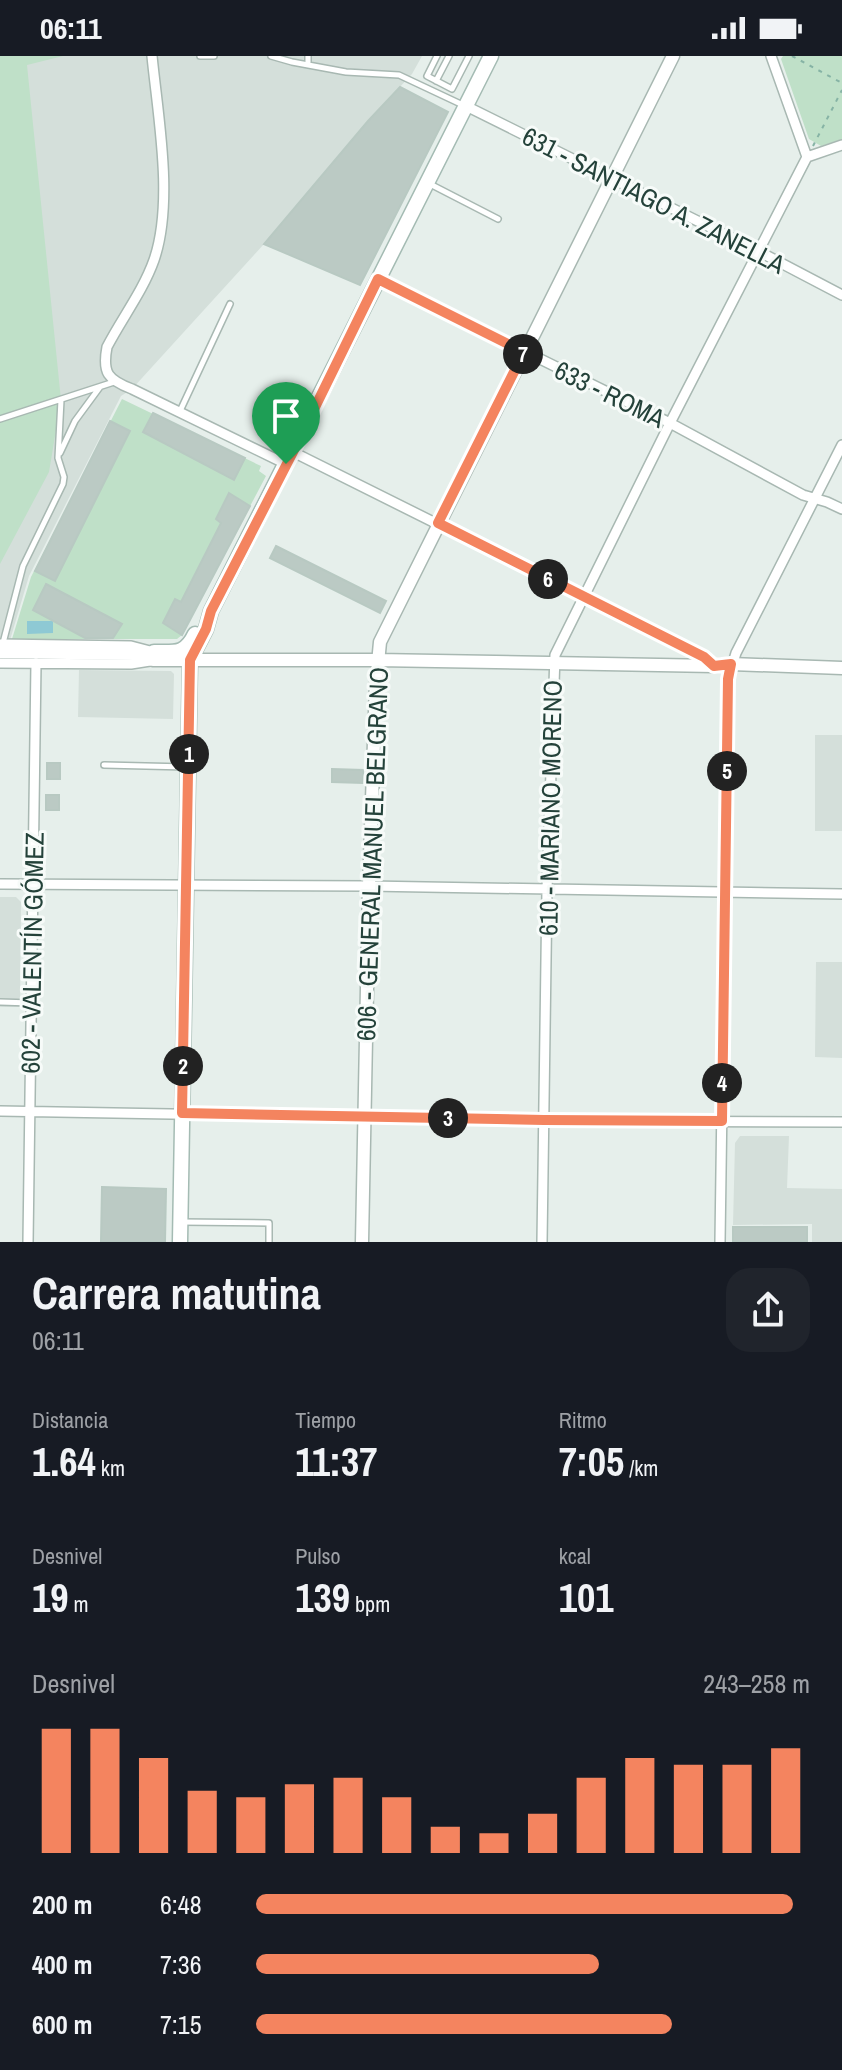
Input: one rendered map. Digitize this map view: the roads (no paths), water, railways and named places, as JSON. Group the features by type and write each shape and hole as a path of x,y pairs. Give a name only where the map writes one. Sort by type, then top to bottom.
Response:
{"main road":[{"path":"154,656 184,649 211,611 491,56"},
{"path":"180,1242 190,660 206,629 211,611"}],"street":[{"path":"152,56 162,158 160,240 147,277 107,347 107,373 114,382 438,523 704,657 714,666"},
{"name":"606 - GENERAL MANUEL BELGRANO","path":"362,1242 369,886 380,642 673,56"},
{"path":"771,56 807,157 842,145"},
{"name":"631 - SANTIAGO A. ZANELLA","path":"466,106 842,295"},
{"name":"610 - MARIANO MORENO","path":"542,1242 553,663 670,423 807,157"},
{"name":"633 - ROMA","path":"378,279 670,423 803,495 842,509"},
{"path":"720,1242 728,679 731,664 842,445"},
{"path":"1,646 190,660 731,664 842,668"},
{"path":"1,646 131,646 154,656"},
{"path":"0,663 131,664 154,656"},
{"name":"602 - VALENTÍN GÓMEZ","path":"28,1242 36,663"},
{"path":"0,884 842,894"},
{"path":"0,1111 842,1122"}],"lane":[{"path":"200,56 214,56"},
{"path":"271,56 346,72 399,75 466,106"},
{"path":"308,56 308,65"},
{"path":"437,56 427,76 452,89 469,56"},
{"path":"434,90 449,56"},
{"path":"427,182 498,219"},
{"path":"180,412 230,304"},
{"path":"0,419 114,382"},
{"path":"58,458 75,421 100,387"},
{"path":"1,646 23,566 63,484 58,458 61,400"},
{"path":"104,765 189,767"},
{"path":"0,1002 31,1003"},
{"path":"180,1222 269,1223 269,1242"}],"water":[{"path":"27,621 53,621 53,633 27,634"}]}
